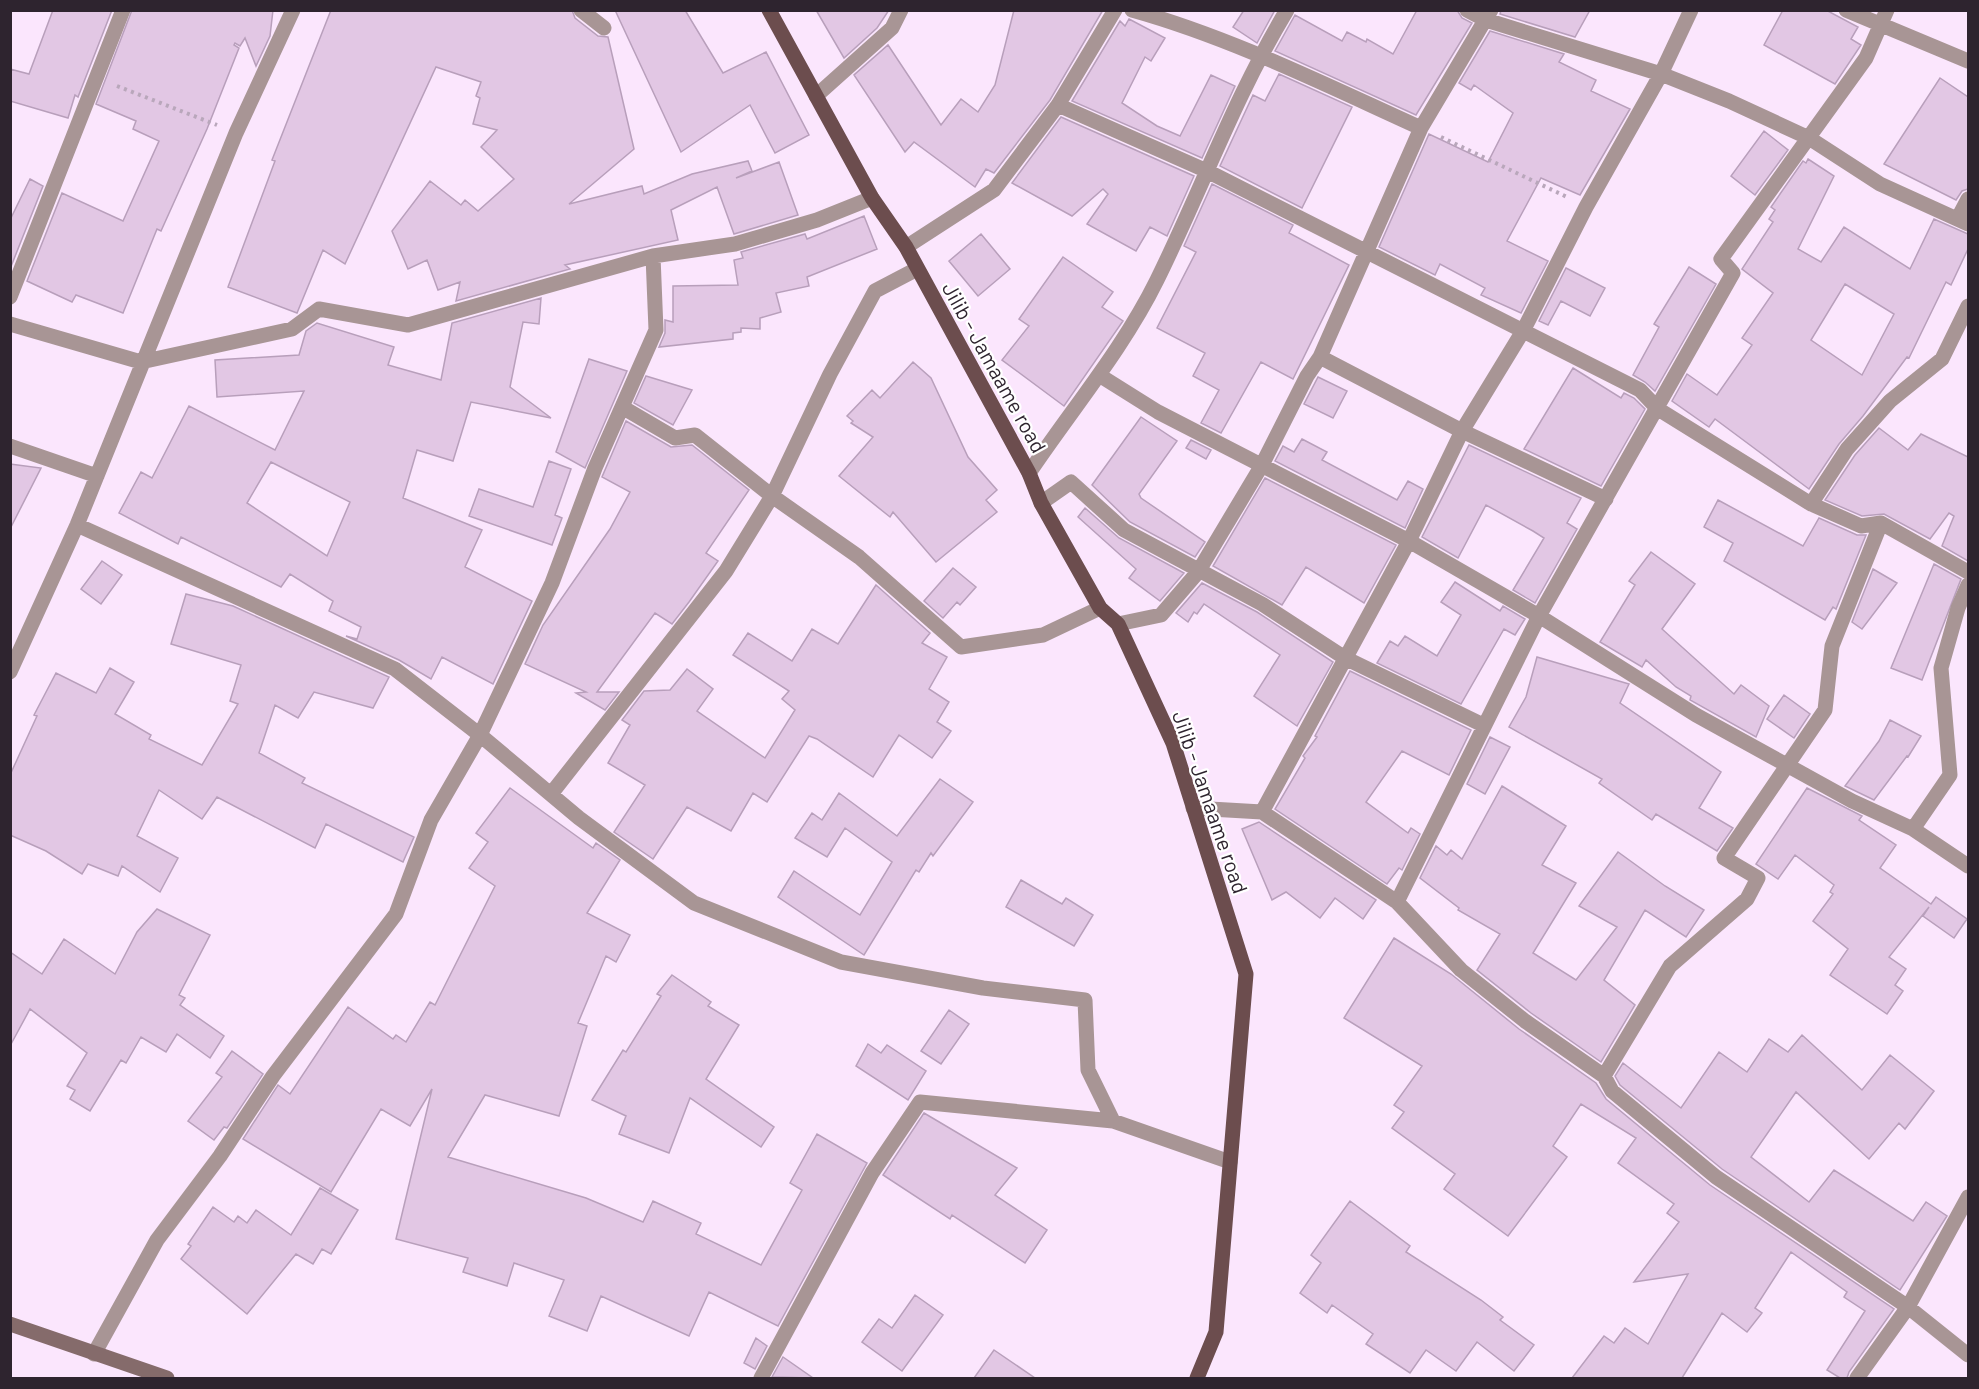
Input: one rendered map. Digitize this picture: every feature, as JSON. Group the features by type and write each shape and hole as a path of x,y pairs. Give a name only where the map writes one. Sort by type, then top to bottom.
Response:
{"main road":[{"name":"Jilib - Jamaame road","path":"769,10 872,198 906,247 1029,473 1041,503 1100,609 1118,624 1173,743 1246,974 1216,1332 1197,1378"},
{"path":"10,1324 167,1378"}],"street":[{"path":"10,297 123,10"},
{"path":"10,672 16,648 77,525 141,362 236,133 293,10"},
{"path":"580,10 604,28"},
{"path":"816,96 892,28 901,10"},
{"path":"906,247 994,190 1058,105 1115,10"},
{"path":"1132,10 1177,23 1259,56 1421,128"},
{"path":"1029,473 1099,375 1156,282 1259,56 1287,10"},
{"path":"1467,10 1488,15 1661,74 1730,101 1809,138 1880,184 1963,221 1968,199"},
{"path":"1262,812 1408,541 1462,431 1523,331 1586,207 1661,74 1691,10"},
{"path":"1846,10 1884,17 1968,61"},
{"path":"1118,624 1161,615 1198,572 1262,465 1307,376 1320,357 1421,128 1488,15"},
{"path":"1397,902 1539,616 1733,273 1721,259 1866,58 1884,17"},
{"path":"1058,105 1207,171 1640,390 1658,409 1811,504 1861,526 1881,523 1968,572"},
{"path":"10,324 141,362 292,329 319,309 408,325 653,256 735,244 817,220 872,198"},
{"path":"94,1354 157,1240 220,1156 273,1076 396,914 430,820 480,735 552,583 595,468 656,330 653,256"},
{"path":"551,794 726,571 772,496 830,374 875,291 917,269"},
{"path":"1811,504 1854,441 1890,401 1942,360 1968,306"},
{"path":"1320,357 1462,431 1606,499"},
{"path":"1099,375 1158,412 1408,541 1539,616 1696,715 1785,765 1913,829 1968,866"},
{"path":"622,407 675,438 695,435 772,496 859,557 961,647 1043,635 1100,609"},
{"path":"10,446 97,476"},
{"path":"1041,503 1071,482 1125,530 1198,572 1262,604 1346,658 1483,725"},
{"path":"1604,1077 1670,966 1714,925 1747,899 1758,878 1724,858 1785,765 1825,710 1832,646 1881,523"},
{"path":"77,525 395,669 551,794 694,903 841,962 983,988 1085,1000 1088,1070 1113,1121"},
{"path":"1913,829 1950,775 1941,668 1958,608 1968,585"},
{"path":"1193,808 1262,812 1397,902 1461,970 1526,1021 1604,1077 1612,1090 1716,1177 1908,1307 1968,1355"},
{"path":"761,1378 872,1173 920,1102 1113,1121 1230,1162"},
{"path":"1857,1378 1908,1307 1968,1197"}],"path":[{"path":"97,78 236,133"},
{"path":"1421,128 1586,207"}],"building":[{"path":"53,10 112,10 78,97 75,95 68,118 10,101 10,69 29,74"},
{"path":"132,10 273,10 270,36 256,66 245,38 240,46 235,43 234,45 239,48 207,129 161,231 157,229 123,313 76,295 72,302 27,281 62,193 123,221 159,141 133,129 136,121 96,104"},
{"path":"331,10 572,10 575,18 598,36 608,37 634,149 569,204 642,186 644,194 692,174 748,161 752,171 736,178 779,162 798,215 734,234 717,187 671,210 678,240 565,265 570,269 456,301 460,282 438,290 427,260 408,269 392,231 430,181 461,205 465,200 478,211 514,179 481,147 497,130 473,124 480,98 476,96 481,82 436,67 345,264 323,250 297,313 228,287 275,161 272,160"},
{"path":"615,10 685,10 723,73 766,52 809,135 775,153 750,105 681,152"},
{"path":"816,10 889,10 877,28 844,58"},
{"path":"1014,10 1103,10 1050,100 994,173 986,169 975,187 914,142 905,152 854,75 888,45 941,125 961,99 978,112 995,85"},
{"path":"1244,10 1275,10 1257,43 1233,27"},
{"path":"1417,10 1457,10 1462,18 1472,23 1416,115 1275,51 1295,15 1342,41 1347,32 1366,42 1367,39 1393,54"},
{"path":"1501,10 1590,10 1575,37 1500,14"},
{"path":"1783,10 1826,10 1858,27 1851,39 1861,45 1835,84 1764,45"},
{"path":"1129,19 1165,38 1151,61 1145,57 1122,103 1157,126 1180,136 1211,75 1235,86 1202,158 1072,101 1120,21 1125,26"},
{"path":"1490,31 1564,54 1559,62 1596,80 1591,91 1630,109 1580,195 1541,178 1507,241 1548,261 1521,313 1481,295 1485,288 1440,264 1435,275 1379,247 1429,134 1488,162 1513,113 1474,85 1471,90 1459,83"},
{"path":"1279,74 1352,107 1302,208 1220,166 1253,95 1265,101"},
{"path":"1940,78 1968,97 1968,189 1962,191 1956,200 1884,164"},
{"path":"1061,117 1194,176 1167,236 1150,227 1136,251 1087,224 1108,194 1103,189 1072,216 1012,183"},
{"path":"1764,131 1788,150 1755,195 1731,176"},
{"path":"1808,159 1834,176 1798,249 1821,262 1844,227 1910,269 1934,219 1968,234 1968,249 1951,285 1946,282 1909,358 1907,357 1839,444 1809,489 1715,419 1709,427 1672,401 1687,374 1717,395 1752,345 1742,338 1773,293 1742,269 1773,222 1769,219 1775,210 1771,207 1803,161 1806,163","holes":["1845,284 1894,314 1862,375 1811,340"]},
{"path":"30,179 43,186 10,269 10,220"},
{"path":"1212,184 1293,225 1289,233 1349,265 1293,379 1261,362 1221,433 1201,423 1219,390 1193,376 1205,353 1157,328 1196,252 1184,246"},
{"path":"864,216 877,249 807,277 809,286 776,293 781,312 760,318 760,329 741,328 741,332 733,333 733,339 659,347 665,333 665,320 673,322 673,286 738,285 734,260 743,258 741,252 805,234 807,239"},
{"path":"981,234 1010,269 978,296 949,261"},
{"path":"1063,257 1113,292 1102,307 1123,321 1064,406 1002,360 1029,326 1019,319"},
{"path":"1689,267 1716,284 1655,391 1633,375 1659,327 1654,324"},
{"path":"1566,268 1605,288 1590,316 1561,301 1548,325 1539,321"},
{"path":"541,298 539,324 523,322 510,387 551,418 471,402 453,461 417,450 403,498 482,530 465,567 532,601 493,684 442,657 431,679 399,660 346,636 357,639 361,627 329,611 333,601 290,574 281,587 181,537 178,544 119,513 141,472 152,478 189,406 275,450 304,391 217,397 215,360 299,355 306,331 317,323 394,347 388,365 441,380 452,323","holes":["271,462 350,502 327,556 247,503"]},
{"path":"589,359 627,371 585,468 556,452"},
{"path":"913,362 931,378 968,457 997,490 986,500 997,512 936,562 893,512 890,517 839,476 873,437 851,423 853,421 847,416 872,390 880,398"},
{"path":"1573,368 1621,398 1624,393 1634,398 1645,409 1601,486 1524,449"},
{"path":"646,376 692,390 673,425 634,403"},
{"path":"1318,377 1347,391 1333,418 1304,404"},
{"path":"1141,417 1177,441 1139,494 1141,498 1205,542 1195,557 1130,522 1092,485"},
{"path":"626,421 671,447 692,445 749,490 706,553 718,561 689,602 672,624 655,613 597,692 619,692 605,710 576,693 586,692 525,664 543,625 610,529 630,492 602,477"},
{"path":"1879,428 1908,450 1921,434 1968,457 1968,561 1942,546 1954,516 1949,513 1930,539 1884,514 1862,516 1825,500 1855,455"},
{"path":"1302,439 1327,452 1322,460 1397,500 1408,481 1423,489 1405,528 1275,461 1283,446 1294,452"},
{"path":"1191,440 1211,450 1206,459 1186,448"},
{"path":"1469,445 1581,498 1567,523 1577,529 1535,603 1513,590 1544,538 1533,531 1486,505 1458,558 1422,537"},
{"path":"549,461 571,469 555,515 562,518 552,545 469,516 479,489 533,507"},
{"path":"10,464 41,468 10,529"},
{"path":"1265,478 1396,545 1364,603 1306,567 1282,605 1213,566"},
{"path":"1718,500 1803,546 1819,518 1857,535 1866,535 1836,609 1833,607 1825,620 1724,561 1733,543 1704,527"},
{"path":"1085,508 1119,538 1184,573 1160,601 1129,578 1136,569 1078,517"},
{"path":"1651,552 1695,584 1662,629 1734,694 1741,685 1769,706 1756,737 1690,700 1691,696 1676,687 1646,660 1642,667 1600,642 1635,585 1629,581"},
{"path":"102,561 122,575 101,604 81,589"},
{"path":"1934,564 1961,579 1922,680 1891,668"},
{"path":"953,568 976,587 960,605 957,602 943,618 924,601"},
{"path":"1873,569 1897,583 1862,629 1852,622"},
{"path":"1455,582 1500,611 1503,606 1525,619 1515,635 1504,629 1461,704 1377,663 1390,641 1398,646 1405,636 1437,656 1461,615 1441,602"},
{"path":"1202,583 1257,612 1333,662 1297,726 1254,696 1280,655 1204,604 1197,614 1194,612 1188,622 1176,613"},
{"path":"876,585 930,633 922,643 947,657 929,689 949,702 937,722 951,731 932,758 899,735 873,777 809,736 767,802 753,793 731,831 687,807 653,859 614,832 645,785 608,763 630,725 622,720 644,691 670,690 687,669 713,689 697,711 765,758 795,710 782,699 789,691 733,655 748,633 792,661 812,629 838,644"},
{"path":"186,594 233,606 389,677 373,708 314,692 298,718 275,705 259,753 305,778 302,783 414,837 403,862 326,824 315,848 217,797 202,819 159,790 137,836 178,858 160,892 122,866 118,876 88,864 82,874 46,851 10,835 10,775 37,716 34,715 56,673 96,693 110,668 134,682 115,714 151,735 149,739 202,765 238,704 230,701 241,665 171,644"},
{"path":"1537,657 1629,684 1620,703 1721,772 1699,808 1733,828 1717,851 1656,814 1652,820 1599,783 1602,779 1509,727 1526,697"},
{"path":"1350,671 1471,730 1449,775 1402,751 1366,802 1408,833 1411,828 1420,834 1402,870 1399,868 1387,884 1275,809 1305,758 1303,756 1317,737 1315,736"},
{"path":"1784,695 1810,714 1794,738 1767,719"},
{"path":"1890,720 1921,736 1908,757 1874,800 1845,786 1879,741"},
{"path":"1490,737 1510,747 1485,794 1467,784"},
{"path":"940,779 973,802 933,856 931,853 919,872 916,870 864,955 778,897 794,871 860,915 892,862 845,828 827,857 795,838 812,813 822,820 839,793 897,836"},
{"path":"1502,786 1566,826 1542,865 1576,883 1533,953 1576,980 1617,927 1579,906 1618,852 1665,886 1704,910 1686,937 1645,910 1604,980 1635,1005 1601,1062 1531,1013 1477,970 1500,934 1458,910 1459,908 1420,878 1436,846 1447,855 1451,850 1462,859"},
{"path":"510,788 593,848 596,843 620,860 587,913 630,935 616,962 606,956 578,1023 587,1026 559,1116 485,1095 448,1157 586,1198 643,1222 653,1201 701,1223 696,1234 761,1265 802,1190 790,1183 817,1134 867,1163 778,1326 709,1292 689,1336 601,1296 587,1331 549,1316 564,1280 514,1263 507,1286 463,1272 468,1258 396,1239 432,1089 410,1126 381,1109 331,1192 243,1139 278,1085 290,1094 348,1007 393,1039 396,1035 406,1042 430,1002 435,1005 495,886 469,868 488,842 476,833"},
{"path":"1807,788 1862,816 1859,820 1896,845 1880,868 1931,904 1936,897 1967,919 1954,938 1923,916 1929,907 1889,957 1906,969 1895,985 1903,991 1887,1014 1830,975 1848,949 1813,921 1833,894 1830,892 1834,885 1795,855 1778,879 1756,864"},
{"path":"1259,822 1376,900 1363,919 1335,898 1320,918 1286,892 1272,900 1242,829"},
{"path":"1021,880 1062,904 1066,898 1093,915 1074,946 1006,907"},
{"path":"157,909 210,935 179,995 185,998 180,1005 224,1036 210,1058 177,1034 166,1052 141,1037 126,1063 121,1060 90,1111 70,1099 75,1090 67,1086 87,1053 30,1009 10,1046 10,952 42,974 64,939 115,974 137,932"},
{"path":"1394,938 1451,974 1519,1029 1596,1083 1606,1099 1710,1185 1894,1309 1847,1378 1840,1378 1827,1370 1865,1311 1844,1297 1847,1292 1791,1252 1755,1308 1762,1313 1747,1332 1722,1313 1682,1378 1572,1378 1604,1336 1614,1343 1625,1328 1648,1344 1688,1274 1634,1282 1679,1222 1667,1213 1674,1204 1618,1163 1636,1138 1581,1104 1553,1146 1567,1157 1508,1236 1444,1189 1455,1174 1392,1128 1404,1112 1394,1105 1422,1066 1344,1018"},
{"path":"672,975 711,1002 708,1006 739,1025 706,1079 774,1127 761,1147 690,1098 669,1153 619,1134 626,1116 592,1100 623,1050 626,1052 661,996 657,994"},
{"path":"949,1010 969,1024 941,1064 921,1051"},
{"path":"1802,1035 1862,1090 1890,1055 1934,1091 1905,1129 1899,1123 1869,1159 1796,1092 1751,1157 1809,1202 1834,1170 1913,1221 1926,1202 1947,1216 1900,1290 1722,1169 1620,1085 1615,1076 1623,1063 1681,1108 1719,1052 1747,1072 1769,1039 1788,1052"},
{"path":"868,1044 881,1053 887,1045 926,1071 908,1100 856,1066"},
{"path":"232,1051 263,1074 227,1128 224,1127 214,1140 188,1121 222,1077 216,1073"},
{"path":"924,1113 1017,1168 995,1195 1047,1230 1025,1263 952,1215 950,1219 883,1175"},
{"path":"320,1188 358,1210 331,1254 322,1249 313,1264 296,1254 247,1314 181,1259 191,1246 188,1244 213,1207 234,1222 238,1216 247,1223 256,1210 291,1235"},
{"path":"1350,1201 1410,1246 1406,1252 1481,1300 1503,1317 1500,1320 1534,1345 1514,1371 1477,1342 1456,1371 1426,1350 1410,1373 1366,1344 1373,1334 1332,1305 1327,1313 1300,1293 1321,1263 1311,1255"},
{"path":"915,1295 943,1315 902,1371 862,1342 879,1319 892,1328"},
{"path":"756,1338 767,1346 755,1369 744,1363"},
{"path":"994,1350 1035,1378 974,1378"},
{"path":"783,1357 813,1378 772,1377"}]}
